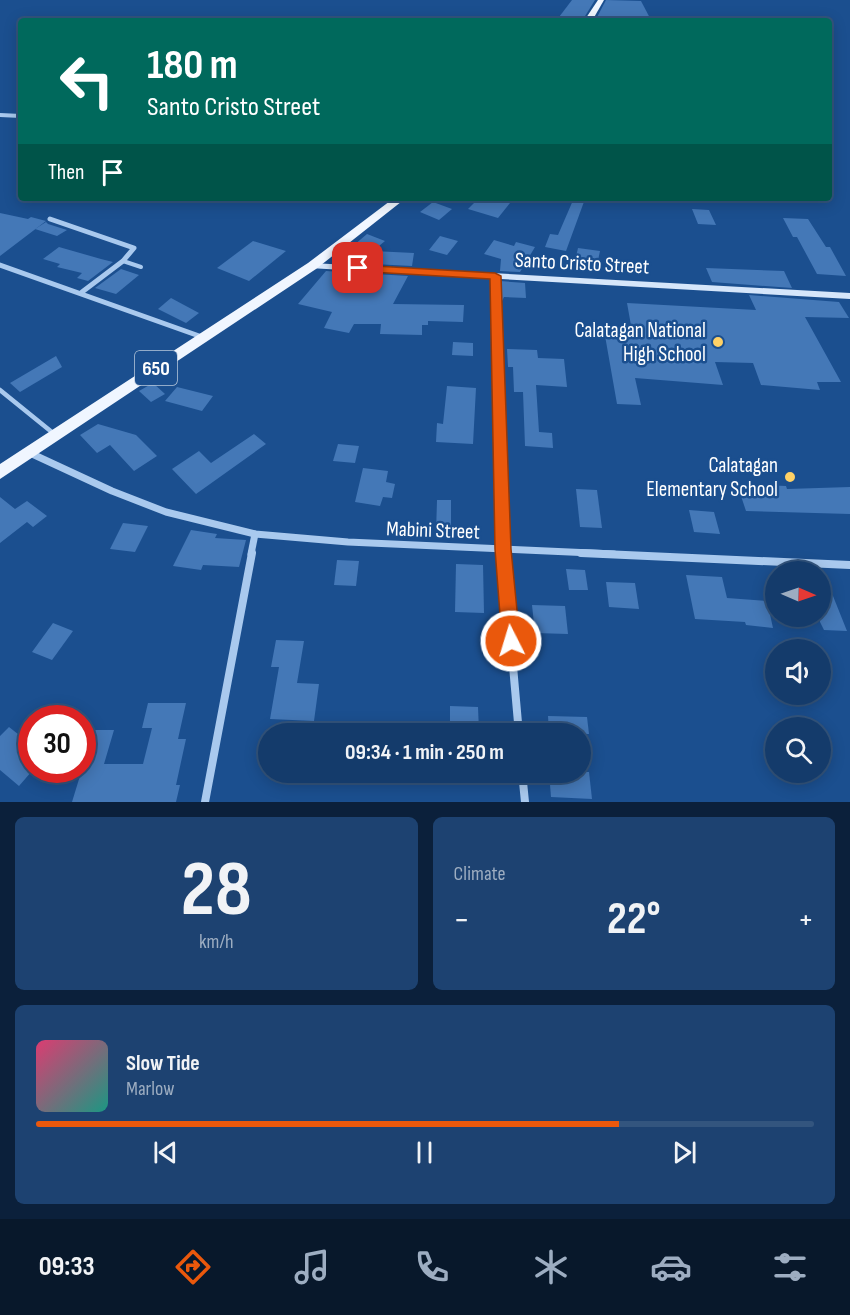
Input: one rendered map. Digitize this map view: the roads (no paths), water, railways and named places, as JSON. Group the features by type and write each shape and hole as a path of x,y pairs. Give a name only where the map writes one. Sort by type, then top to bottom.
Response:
{"main road":[{"path":"590,18 601,0"},
{"name":"650","path":"0,472 312,266 397,201"}],"street":[{"path":"0,115 18,116"},
{"path":"50,219 134,248 123,261 82,292"},
{"path":"0,265 82,292 203,337"},
{"name":"Santo Cristo Street","path":"312,266 850,296"},
{"path":"495,276 503,549 518,723"},
{"name":"Mabini Street","path":"29,452 112,491 166,512 255,534 348,542 850,565"},
{"path":"205,802 255,534"},
{"path":"523,783 525,802"}],"lane":[{"path":"123,261 141,267"},
{"path":"0,390 55,435"}],"place":[{"name":"Calatagan National High School","path":"718,342"},
{"name":"Calatagan Elementary School","path":"790,477"}]}
